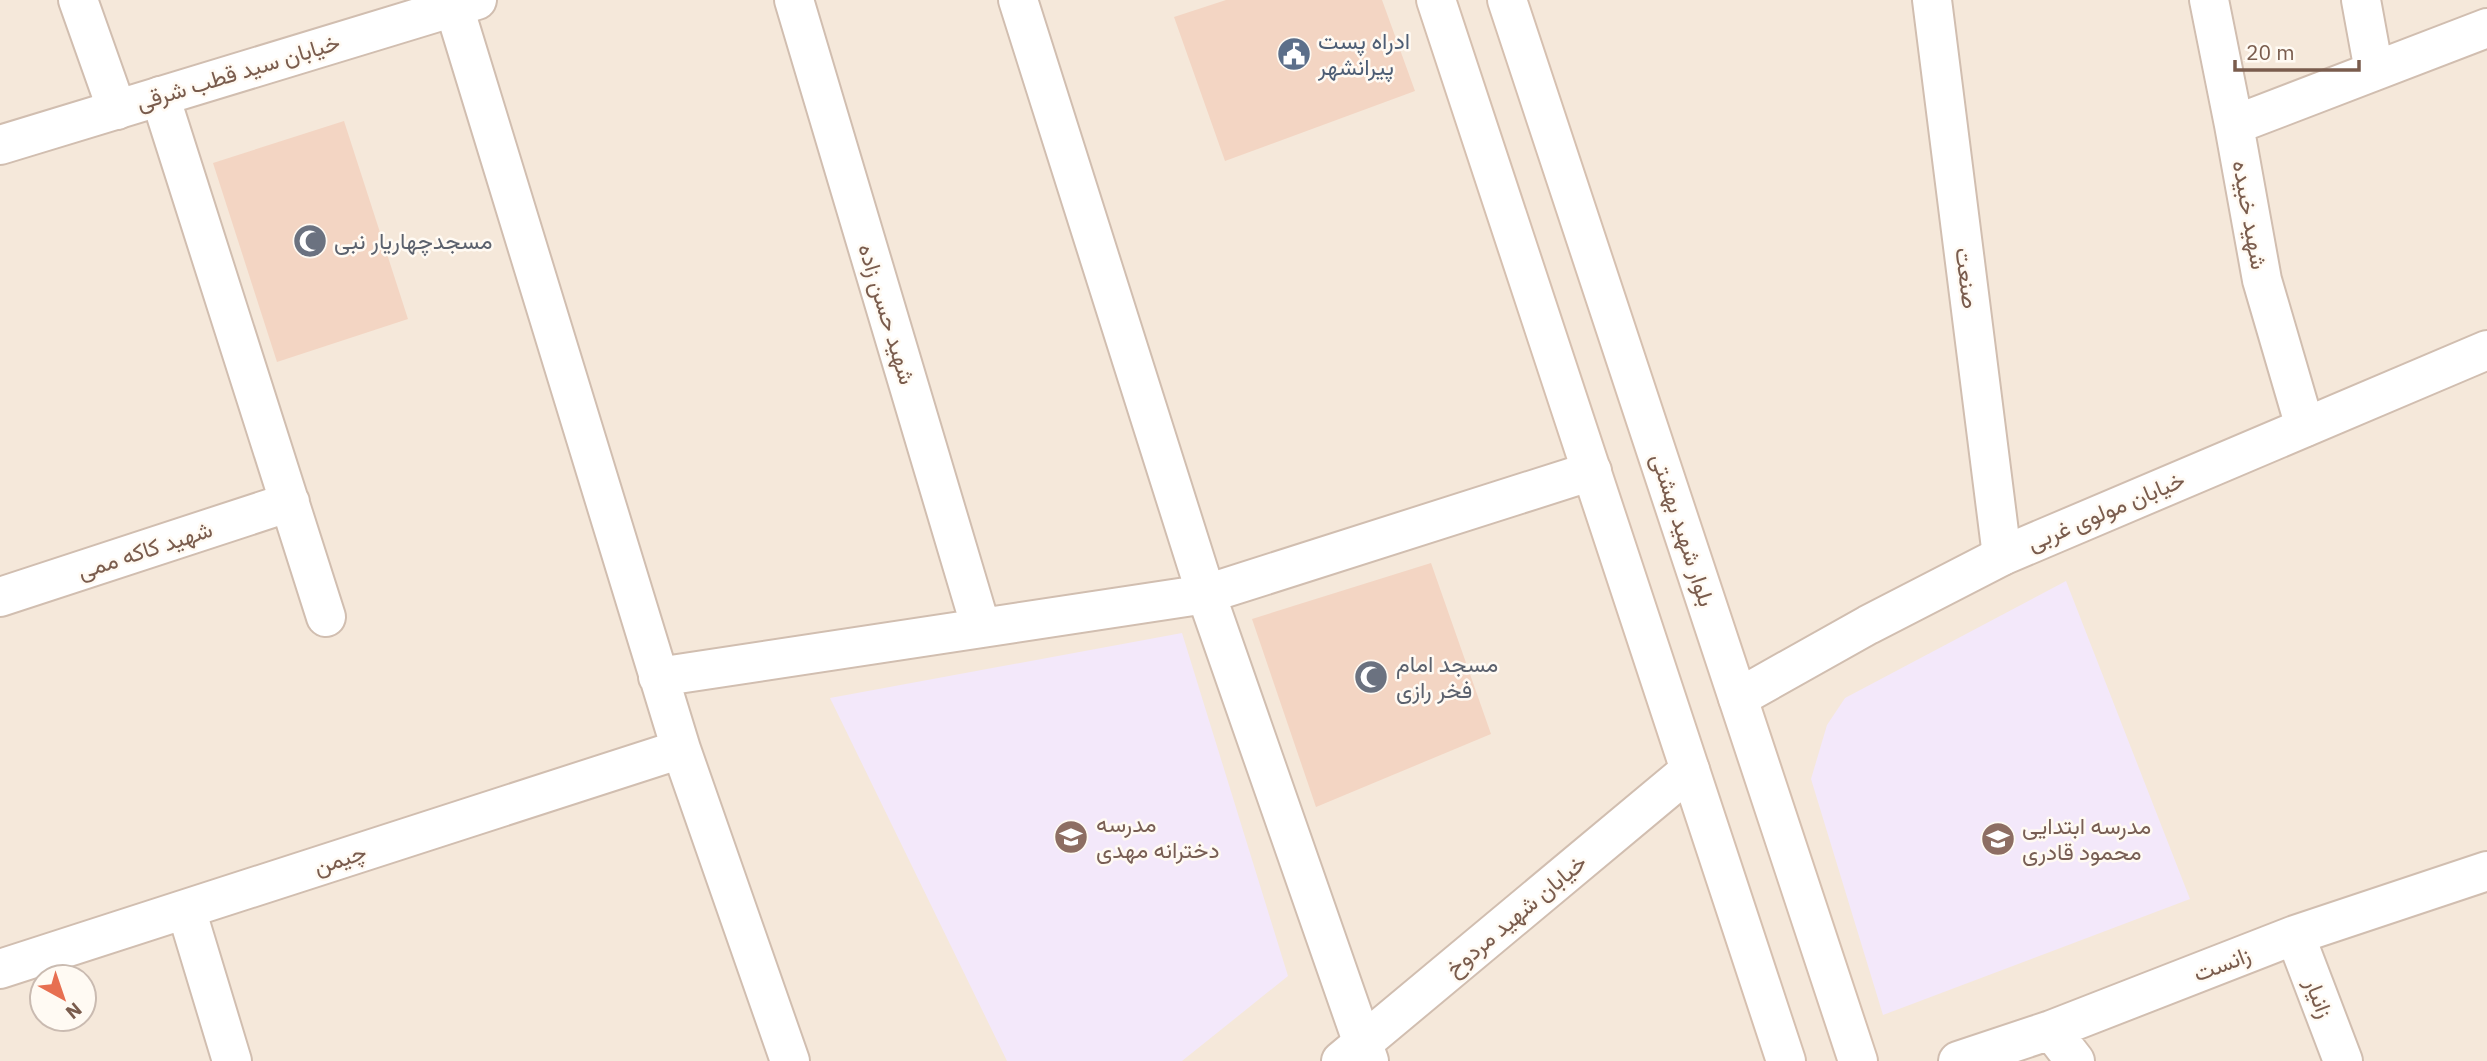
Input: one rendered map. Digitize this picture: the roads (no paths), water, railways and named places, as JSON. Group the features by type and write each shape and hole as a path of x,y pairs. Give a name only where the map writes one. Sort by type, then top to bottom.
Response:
{"street":[{"path":"78,0 117,110"},
{"name":"شهید حسن زاده","path":"794,0 981,628"},
{"path":"1018,0 1206,594 1358,1055"},
{"path":"1436,0 1786,1061"},
{"name":"بلوار شهید بهشتی","path":"1507,0 1858,1061"},
{"name":"صنعت","path":"1932,0 2002,556"},
{"name":"شهید خبیده","path":"2209,0 2262,280 2305,427"},
{"path":"2361,0 2374,71"},
{"path":"465,4 658,677 790,1061"},
{"name":"خیابان سید قطب شرقی","path":"0,145 160,96 413,9 465,4"},
{"path":"2234,125 2487,28"},
{"path":"160,96 327,617"},
{"name":"خیابان مولوی غربی","path":"1738,698 1868,625 2002,556 2487,350"},
{"path":"658,677 1206,594 1591,471"},
{"name":"شهید کاکه ممی","path":"0,597 290,502"},
{"name":"چیمن","path":"0,969 681,749"},
{"name":"خیابان شهید مردوخ","path":"1358,1055 1690,770"},
{"name":"زانست","path":"1958,1061 2051,1030 2295,935 2487,871"},
{"path":"186,909 232,1061"},
{"name":"زانیار","path":"2295,935 2343,1061"},
{"path":"2051,1030 2075,1061"}],"place":[{"name":"ادراه پست پیرانشهر","path":"1294,54"},
{"name":"مسجدچهاریار نبی","path":"310,241"},
{"name":"مسجد امام فخر رازی","path":"1371,677"},
{"name":"مدرسه دخترانه مهدی","path":"1071,837"},
{"name":"مدرسه ابتدایى محمود قادرى","path":"1998,839"}]}
